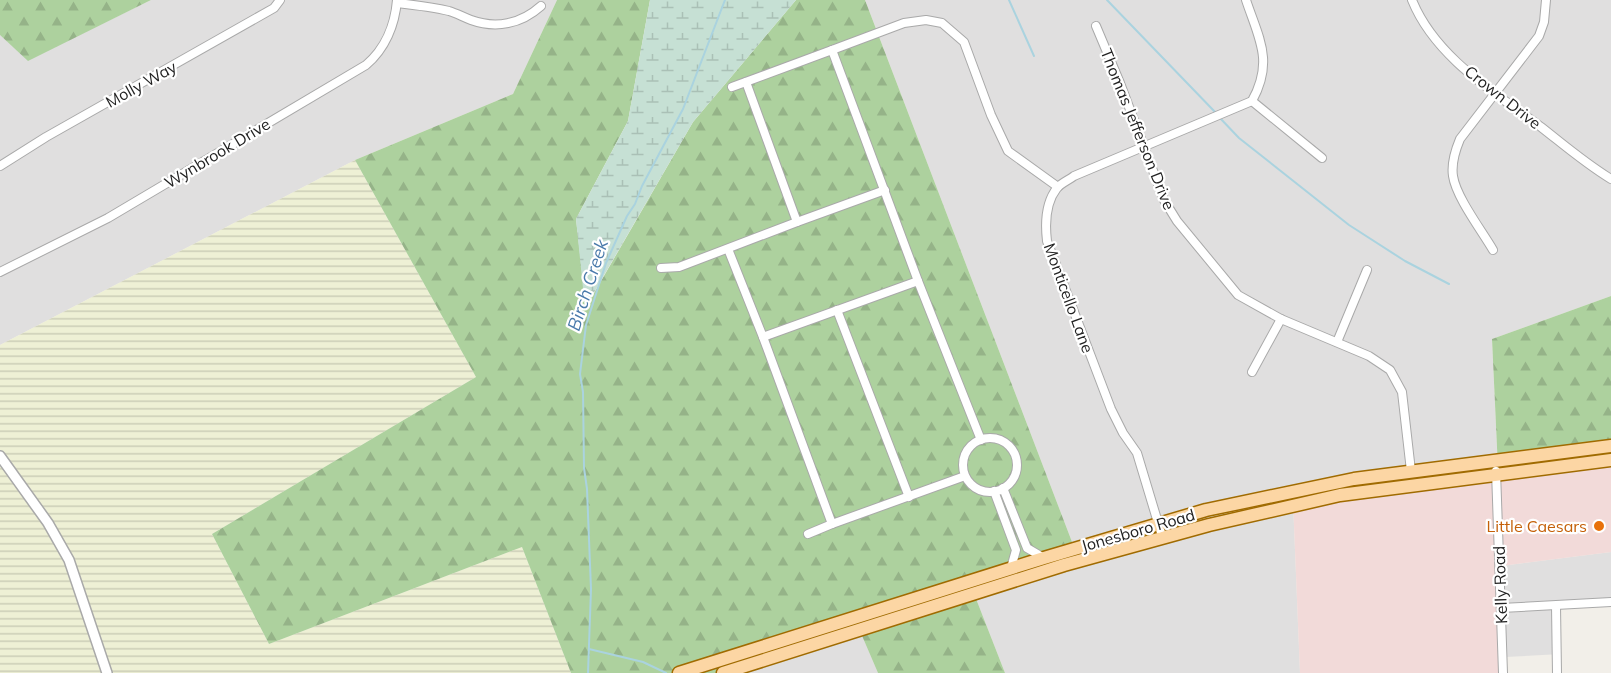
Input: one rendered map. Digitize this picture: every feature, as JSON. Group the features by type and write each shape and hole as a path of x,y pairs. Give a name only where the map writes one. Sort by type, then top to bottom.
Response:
{"main road":[{"name":"Jonesboro Road","path":"730,668 1011,568 1158,523 1320,485 1611,446"},
{"name":"Jonesboro Road","path":"680,673 730,668 1162,536 1340,495 1611,460"}],"street":[{"name":"Molly Way","path":"0,166 46,137 274,8 280,0"},
{"path":"732,87 904,23 926,20 942,23 964,42 994,123 1008,151 1058,187 1095,166 1252,101 1259,88 1265,64 1246,0"},
{"name":"Crown Drive","path":"1412,0 1416,12 1446,52 1496,93 1611,179"},
{"path":"1493,250 1458,192 1452,168 1460,139 1539,36 1544,22 1546,0"},
{"path":"397,2 424,5 478,22 499,26 532,14 541,6"},
{"name":"Wynbrook Drive","path":"0,272 108,218 366,65 378,55 385,43 397,2"},
{"name":"Thomas Jefferson Drive","path":"1096,26 1164,200 1177,221 1238,295 1281,319 1382,363 1390,370 1402,392 1411,471"},
{"path":"832,50 918,281 981,440"},
{"path":"746,82 797,222"},
{"path":"1252,101 1322,158"},
{"name":"Monticello Lane","path":"1058,187 1049,207 1045,226 1047,241 1111,409 1123,433 1137,453 1162,536"},
{"path":"661,268 679,267 885,190"},
{"path":"728,249 832,524"},
{"path":"1337,342 1367,270"},
{"path":"763,337 918,281"},
{"path":"837,310 909,497"},
{"path":"1252,372 1281,319"},
{"path":"989,438 1006,444 1016,458 1014,475 1003,488 994,492 974,487 965,476 964,459 967,451 981,440 989,438"},
{"path":"0,456 48,523 69,560 107,673"},
{"name":"Kelly Road","path":"1495,460 1503,673"},
{"path":"808,534 965,476"},
{"path":"1003,488 1028,548 1044,558"},
{"path":"994,492 1016,550 1011,568"},
{"path":"1501,609 1611,602"},
{"path":"1556,606 1557,673"}],"shaded area":[{"path":"151,0 557,0 513,94 355,160 0,345 0,35 28,60"},
{"path":"865,0 1611,0 1611,296 1492,339 1498,469 1293,501 1300,673 1005,673 973,591 1077,555"},
{"path":"1611,457 1611,552 1501,566 1505,673 1300,673 1293,501"},
{"path":"1611,552 1611,602 1558,607 1561,654 1505,657 1501,566"},
{"path":"854,616 878,673 720,673"}],"green space":[{"path":"0,0 151,0 28,61 0,35"},
{"path":"557,0 650,0 628,121 576,219 586,307 693,122 796,0 865,0 1077,555 973,591 1005,673 878,673 854,617 720,673 571,673 522,547 269,644 212,534 476,377 355,160 513,94"},
{"path":"650,0 796,0 693,122 585,308 576,219 628,121"},
{"path":"355,160 476,377 212,534 269,644 522,547 571,673 0,673 0,345"},
{"path":"1611,296 1611,457 1498,469 1492,339"}],"waterway":[{"name":"Birch Creek","path":"588,673 591,589 584,468 583,392 580,374 586,325 606,263 627,216 683,109 725,0"},
{"path":"1009,0 1034,56"},
{"path":"1107,0 1216,113"},
{"path":"1219,117 1239,138 1349,225 1405,261 1449,284"},
{"path":"589,649 643,662 666,673"}],"place":[{"name":"Little Caesars","path":"1599,526"}]}
